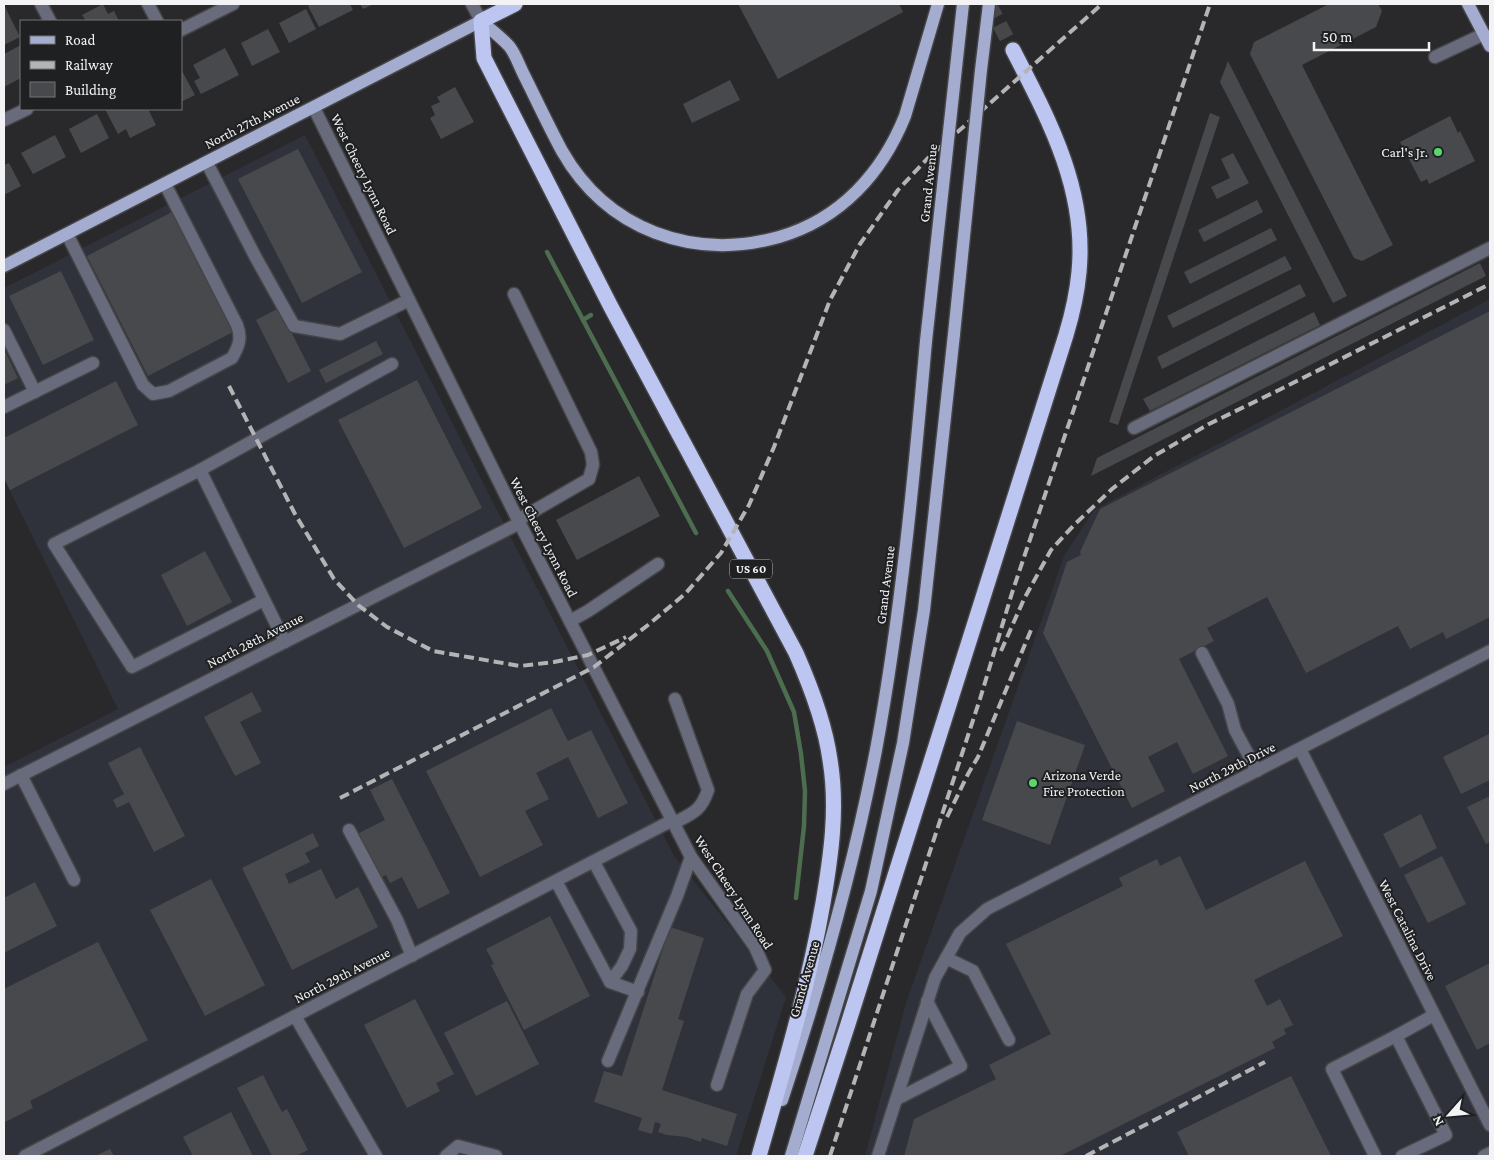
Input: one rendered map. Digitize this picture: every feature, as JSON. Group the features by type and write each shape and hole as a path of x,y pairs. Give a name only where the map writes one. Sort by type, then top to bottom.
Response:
{"highway":[{"name":"North 27th Avenue","path":"481,21 515,4"},
{"name":"US 60","path":"481,21 484,58 611,307 796,653 812,690 826,739 830,760 834,808 827,876 814,953 759,1156"},
{"path":"804,1156 848,1024 1066,335 1076,296 1080,251 1080,228 1076,199 1052,128 1013,50"}],"main road":[{"path":"481,21 510,47 562,151 576,173 614,210 636,224 658,234 697,244 739,245 775,238 805,227 835,210 860,188 881,164 905,116 938,4"},
{"name":"Grand Avenue","path":"763,1156 811,1013 853,852 876,750 892,652 902,571 963,4"},
{"path":"791,1156 871,890 902,749 924,610 989,4"},
{"path":"1468,4 1490,46"},
{"name":"North 27th Avenue","path":"4,266 481,21"}],"street":[{"path":"41,4 49,20"},
{"path":"148,4 156,20"},
{"path":"182,30 233,4"},
{"path":"472,4 481,21"},
{"path":"1435,57 1484,34"},
{"name":"West Cheery Lynn Road","path":"314,108 519,521 691,857 754,947 765,970 748,994 717,1085"},
{"path":"4,120 25,110"},
{"path":"207,163 256,258 294,326 340,334 409,300"},
{"path":"67,234 143,386 153,394 169,391 232,358 238,348 241,335 165,184"},
{"path":"1134,428 1490,248"},
{"name":"North 28th Avenue","path":"4,784 519,521 589,479 593,465 591,452 514,294"},
{"path":"4,330 35,392"},
{"path":"4,407 93,363"},
{"path":"264,600 132,667 54,544 200,470 392,364"},
{"path":"200,470 285,642"},
{"path":"570,621 588,612 658,564"},
{"name":"North 29th Drive","path":"878,1156 935,978 960,933 987,909 1490,652"},
{"path":"1202,654 1228,704 1235,730 1257,771"},
{"name":"North 29th Avenue","path":"24,1156 556,881 693,813 703,804 708,790 674,700"},
{"name":"West Catalina Drive","path":"1300,749 1490,1125"},
{"path":"21,775 74,880"},
{"path":"349,830 397,920 412,956"},
{"path":"608,1061 638,992 691,857"},
{"path":"594,862 631,931 630,949 622,966 610,982"},
{"path":"556,881 610,982 638,992"},
{"path":"946,958 973,971 1009,1040"},
{"path":"897,1099 961,1066 928,1001"},
{"path":"1375,1156 1332,1069 1434,1015"},
{"path":"295,1016 376,1156"},
{"path":"1396,1036 1446,1135 1402,1156"},
{"path":"446,1156 458,1146 496,1156"},
{"path":"1484,1156 1490,1153"}],"shaded area":[{"path":"305,135 674,856 786,997 736,1156 4,1156 4,767 118,709 4,479 4,288"},
{"path":"1490,299 1490,1156 865,1156 906,1003 1064,556 1094,510"}],"building":[{"path":"103,4 108,14 114,11 118,20 85,20 82,15"},
{"path":"312,4 350,4 353,10 319,27 308,6"},
{"path":"360,4 374,4 363,9"},
{"path":"738,4 899,4 903,12 778,79"},
{"path":"1329,4 1378,4 1382,11 1376,27 1302,65 1393,245 1362,261 1354,258 1250,54 1254,42"},
{"path":"4,5 20,37 4,45"},
{"path":"306,9 316,29 289,43 279,23"},
{"path":"268,29 280,52 252,66 241,43"},
{"path":"20,46 20,79 4,87 4,54"},
{"path":"225,48 239,75 201,94 194,81 200,78 193,65"},
{"path":"1228,61 1347,296 1333,303 1220,82"},
{"path":"182,71 195,95 182,102"},
{"path":"730,80 740,100 692,123 683,104"},
{"path":"455,87 474,122 441,139 430,118 435,115 431,106 440,102 437,97"},
{"path":"106,110 148,110 156,125 130,138 126,129 118,134"},
{"path":"1210,113 1220,117 1118,425 1109,422"},
{"path":"97,114 109,138 81,153 69,129"},
{"path":"1450,116 1475,161 1429,184 1427,179 1421,182 1400,142"},
{"path":"55,135 66,157 33,174 21,153"},
{"path":"298,149 362,272 302,303 238,179"},
{"path":"1233,153 1249,183 1217,199 1211,187 1230,178 1221,159"},
{"path":"9,163 21,186 4,195 4,165"},
{"path":"1257,200 1263,212 1204,242 1198,230"},
{"path":"172,212 233,332 148,376 87,256"},
{"path":"1271,228 1277,240 1190,284 1184,272"},
{"path":"1285,256 1292,269 1173,328 1167,316"},
{"path":"1480,263 1486,276 1091,476 1097,458"},
{"path":"61,271 94,340 43,365 9,296"},
{"path":"1300,284 1306,296 1162,369 1157,357"},
{"path":"279,308 311,371 288,383 256,320"},
{"path":"1490,311 1490,617 1446,639 1443,632 1410,649 1398,626 1306,673 1267,597 1207,628 1214,641 1179,659 1228,756 1193,774 1177,742 1148,757 1165,791 1132,808 1043,633 1067,562 1081,555 1080,552 1100,509"},
{"path":"1314,312 1320,325 1150,411 1143,399"},
{"path":"376,341 383,354 326,383 319,370"},
{"path":"4,349 18,378 4,385"},
{"path":"417,380 482,508 404,548 338,420"},
{"path":"116,381 138,425 10,490 4,478 4,438"},
{"path":"639,476 660,516 577,560 556,520"},
{"path":"205,551 232,602 187,626 161,575"},
{"path":"252,692 262,711 240,722 261,763 235,776 204,717"},
{"path":"551,708 568,741 591,730 628,803 598,818 568,757 536,773 549,799 525,811 543,845 480,877 426,771"},
{"name":"Arizona Verde Fire Protection","path":"1017,721 1085,745 1050,845 982,820"},
{"path":"1489,734 1490,780 1461,794 1443,757"},
{"path":"140,747 185,836 154,852 129,802 117,808 113,800 124,794 108,763"},
{"path":"392,779 450,893 418,909 402,877 390,883 386,875 379,879 357,834 385,820 370,790"},
{"path":"1490,796 1490,842 1486,844 1467,807"},
{"path":"1421,814 1437,848 1400,868 1383,834"},
{"path":"313,833 319,846 305,853 310,862 285,874 289,884 321,869 336,899 358,887 378,927 292,970 242,868"},
{"path":"1180,856 1206,910 1305,861 1343,936 1254,980 1267,1006 1280,999 1293,1025 1284,1029 1286,1034 1272,1042 1275,1048 1060,1156 904,1156 914,1119 996,1079 989,1065 1051,1034 1006,944 1123,886 1119,878 1157,859 1160,866"},
{"path":"1442,856 1466,904 1428,923 1404,875"},
{"path":"211,879 265,985 205,1016 150,910"},
{"path":"35,882 57,926 4,953 4,898"},
{"path":"550,916 590,996 524,1030 491,965 494,964 486,949"},
{"path":"670,927 704,938 678,1019 684,1021 662,1090 737,1114 727,1146 702,1138 701,1142 658,1132 661,1124 655,1122 652,1134 638,1130 642,1118 594,1102 604,1071 622,1076"},
{"path":"98,942 148,1040 30,1101 33,1108 5,1122 4,989"},
{"path":"1490,963 1490,1043 1477,1050 1445,986"},
{"path":"415,999 454,1074 436,1083 440,1091 407,1108 364,1025"},
{"path":"507,1001 539,1064 476,1096 444,1033"},
{"path":"263,1075 282,1112 287,1109 308,1150 296,1156 272,1156 237,1088"},
{"path":"1291,1076 1331,1156 1189,1156 1177,1132"},
{"path":"231,1112 253,1156 193,1156 183,1137"},
{"path":"110,1149 114,1156 95,1156"}],"waterway":[{"path":"547,252 696,533"},
{"path":"583,320 591,315"},
{"path":"728,591 767,651 794,712 805,791 804,826 796,898"}],"tunnel":[{"path":"989,4 1013,50"}],"railway":[{"path":"340,798 594,667 685,594 721,553 749,505 774,447 830,300 860,244 898,190 927,159 1102,4"},
{"path":"830,1156 980,699 1012,593 1210,4"},
{"path":"1001,651 1024,599 1051,550 1112,489 1154,456 1209,424 1490,284"},
{"path":"229,386 295,514 334,579 358,605 387,627 433,651 520,666 588,655 626,637"},
{"path":"947,817 978,757 1031,630"},
{"path":"1086,1156 1265,1062"}],"place":[{"name":"Carl's Jr.","path":"1438,152"},
{"name":"Arizona Verde Fire Protection","path":"1033,783"}]}
